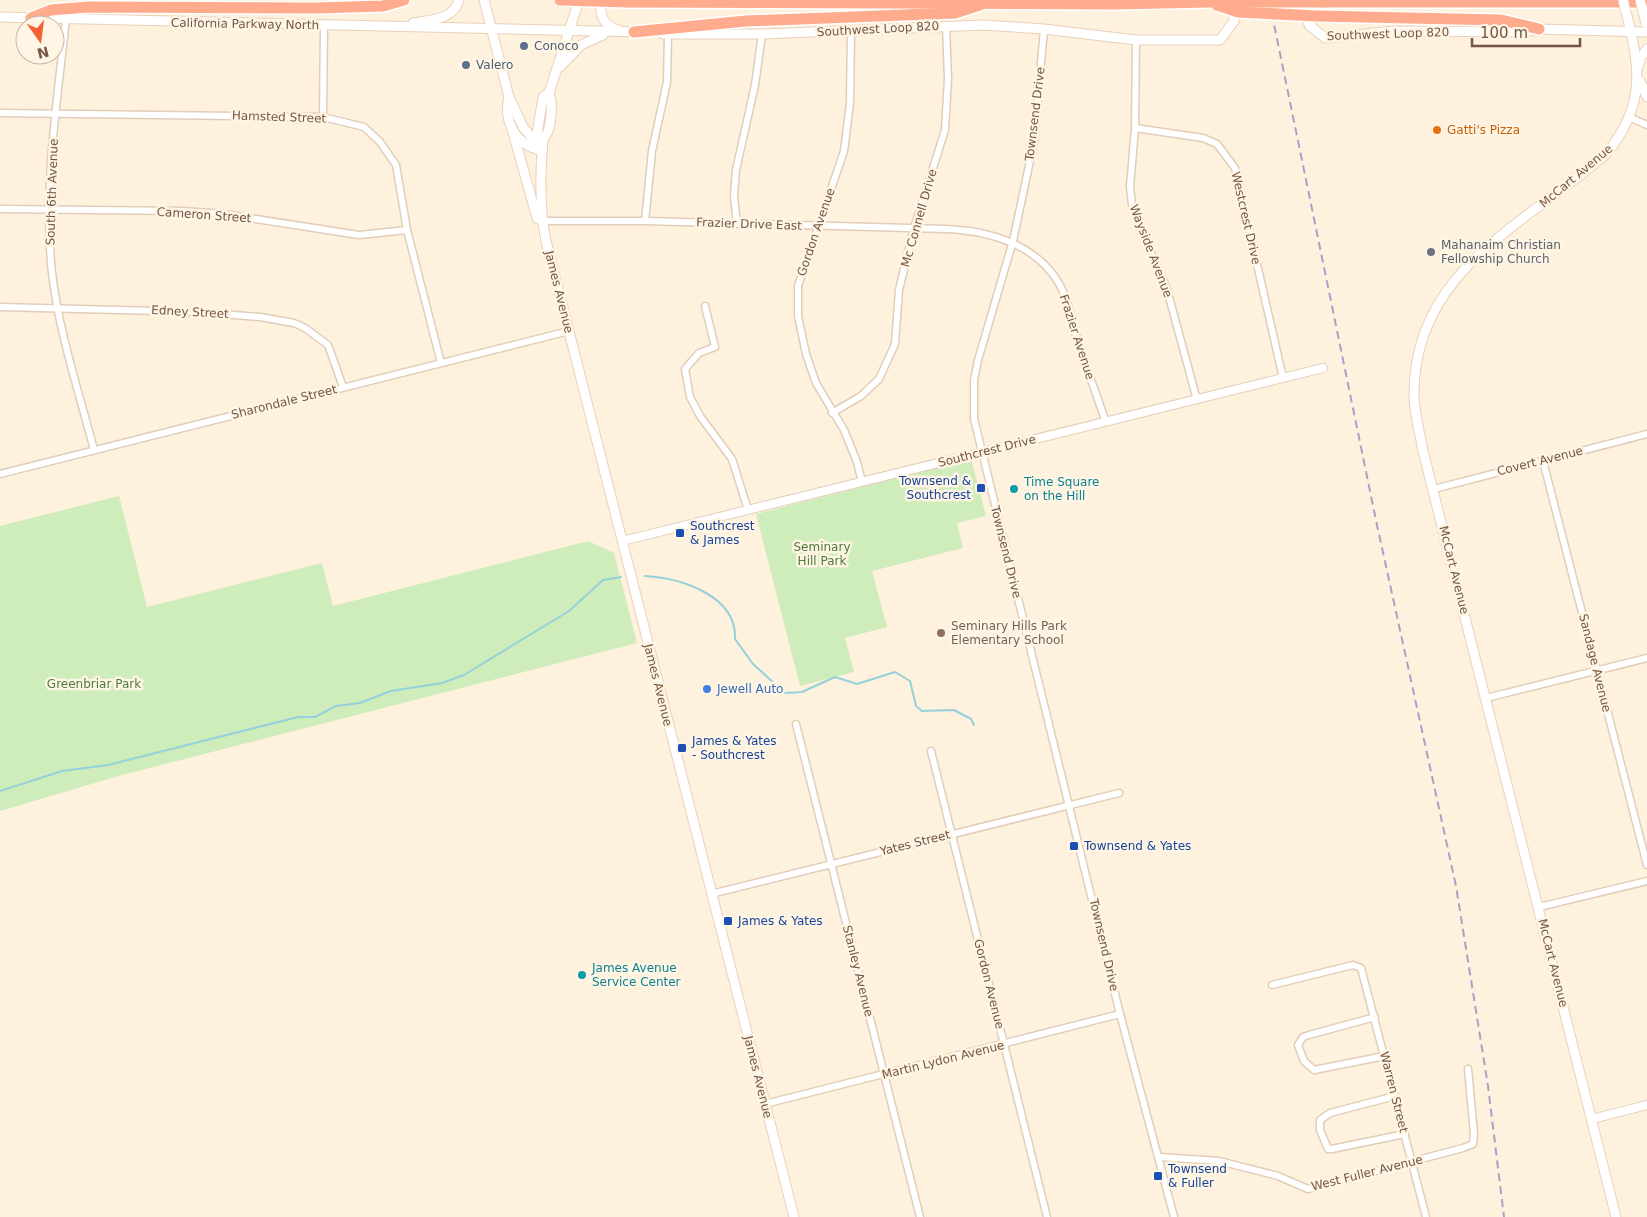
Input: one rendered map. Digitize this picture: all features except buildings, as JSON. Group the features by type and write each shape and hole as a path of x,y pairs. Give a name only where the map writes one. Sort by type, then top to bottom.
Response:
{"highway":[{"path":"38,15 51,10 88,7 307,8 383,6 404,0"},
{"path":"560,0 628,2 1115,4 1208,2 1647,2"},
{"path":"631,32 746,21 955,14 991,2"},
{"path":"1208,2 1238,12 1316,16 1501,20 1539,29"}],"main road":[{"path":"401,26 450,15 456,8 458,0"},
{"path":"484,0 509,97 523,127 542,150"},
{"path":"555,76 579,0"},
{"path":"602,0 601,13 606,24 616,30 631,32"},
{"name":"Southwest Loop 820","path":"491,28 568,32 762,34 946,26 1044,29 1136,40 1220,40 1234,21 1234,0"},
{"name":"Southwest Loop 820","path":"1303,0 1309,25 1325,38 1394,31 1524,32 1539,29 1631,32 1647,27"},
{"name":"McCart Avenue","path":"1616,1217 1422,444 1414,396 1419,355 1427,327 1437,304 1447,288 1477,256 1606,154 1619,139 1631,118 1636,105 1638,73 1623,0"},
{"path":"1640,0 1647,27"},
{"name":"California Parkway North","path":"0,17 15,17"},
{"name":"California Parkway North","path":"66,19 491,28"},
{"path":"555,76 564,61 581,45 590,39 612,32"},
{"path":"1647,48 1641,57 1638,73 1647,97"},
{"name":"James Avenue","path":"555,76 549,93 552,101 547,135 543,139 542,150 540,182 543,221 569,331 794,1217"},
{"path":"509,97 506,106 531,204 537,218 543,221"},
{"path":"512,129 525,145 542,150"}],"street":[{"name":"South 6th Avenue","path":"66,19 56,115 50,211 52,272 58,307 94,450"},
{"path":"323,117 324,25"},
{"name":"Mc Connell Drive","path":"832,413 861,396 879,380 895,344 899,290 914,228 945,130 948,79 946,26"},
{"name":"Townsend Drive","path":"1044,29 1034,142 1013,242 978,360 974,380 974,419 1120,1014 1174,1217"},
{"name":"Gordon Avenue","path":"850,31 848,126 844,151 798,286 798,316 816,383 832,413 844,430 862,482"},
{"path":"645,221 652,151 667,82 668,34"},
{"path":"736,224 734,196 736,170 755,85 762,34"},
{"name":"Wayside Avenue","path":"1136,40 1136,128 1130,187 1132,205 1140,228 1166,286 1197,400"},
{"name":"Hamsted Street","path":"0,113 323,117 364,127 390,155 396,165 407,230 441,363"},
{"path":"1631,118 1647,124"},
{"name":"Westcrest Drive","path":"1136,128 1203,138 1217,144 1235,168 1283,378"},
{"name":"Cameron Street","path":"0,209 50,211 137,210 224,214 359,235 407,230"},
{"name":"Frazier Drive East","path":"543,221 645,221 975,230 1013,242"},
{"name":"Frazier Avenue","path":"1013,242 1039,260 1054,276 1066,298 1106,422"},
{"name":"Edney Street","path":"0,306 197,312 260,317 294,323 305,328 328,345 343,388"},
{"path":"705,306 715,348 699,353 686,369 690,396 700,416 732,459 748,510"},
{"name":"Sharondale Street","path":"0,474 569,331"},
{"name":"Southcrest Drive","path":"622,541 1324,368"},
{"name":"Covert Avenue","path":"1434,489 1647,434"},
{"name":"Sandage Avenue","path":"1544,461 1647,865"},
{"path":"1486,698 1647,658"},
{"name":"Stanley Avenue","path":"796,724 920,1217"},
{"name":"Gordon Avenue","path":"931,751 1046,1217"},
{"name":"Yates Street","path":"711,894 1120,793"},
{"path":"1539,907 1647,881"},
{"name":"Warren Street","path":"1272,985 1353,965 1361,968 1426,1217"},
{"name":"Martin Lydon Avenue","path":"765,1104 1004,1045 1120,1014"},
{"path":"1375,1017 1308,1035 1303,1037 1298,1045 1304,1061 1314,1070 1384,1056"},
{"name":"West Fuller Avenue","path":"1159,1157 1219,1161 1278,1176 1308,1189 1412,1162 1473,1144 1468,1069"},
{"path":"1395,1096 1330,1113 1320,1120 1320,1130 1328,1149 1405,1134"},
{"path":"1592,1119 1647,1105"}],"green space":[{"name":"Seminary Hill Park","path":"971,459 986,516 957,523 963,548 872,571 887,627 845,638 854,672 800,686 756,514"},
{"name":"Greenbriar Park","path":"119,496 147,607 322,563 333,606 588,541 614,553 637,643 122,775 0,811 0,526"}],"waterway":[{"path":"645,576 674,580 689,585 717,600 727,611 733,624 735,639 753,664 785,693 802,692 835,677 857,684 895,672 910,681 916,706 922,711 954,710 971,719 974,725"},
{"path":"0,791 62,771 108,765 298,717 315,717 336,706 360,703 391,691 442,683 464,675 569,611 603,580 621,577"}],"railway":[{"path":"1269,0 1377,525 1456,886 1488,1086 1504,1217"}],"place":[{"name":"Conoco","path":"524,46"},
{"name":"Valero","path":"466,65"},
{"name":"Gatti's Pizza","path":"1437,130"},
{"name":"Mahanaim Christian Fellowship Church","path":"1431,252"},
{"name":"Townsend & Southcrest","path":"981,488"},
{"name":"Time Square on the Hill","path":"1014,489"},
{"name":"Southcrest & James","path":"680,533"},
{"name":"Seminary Hills Park Elementary School","path":"941,633"},
{"name":"Jewell Auto","path":"707,689"},
{"name":"James & Yates - Southcrest","path":"682,748"},
{"name":"Townsend & Yates","path":"1074,846"},
{"name":"James & Yates","path":"728,921"},
{"name":"James Avenue Service Center","path":"582,975"},
{"name":"Townsend & Fuller","path":"1158,1176"}]}
